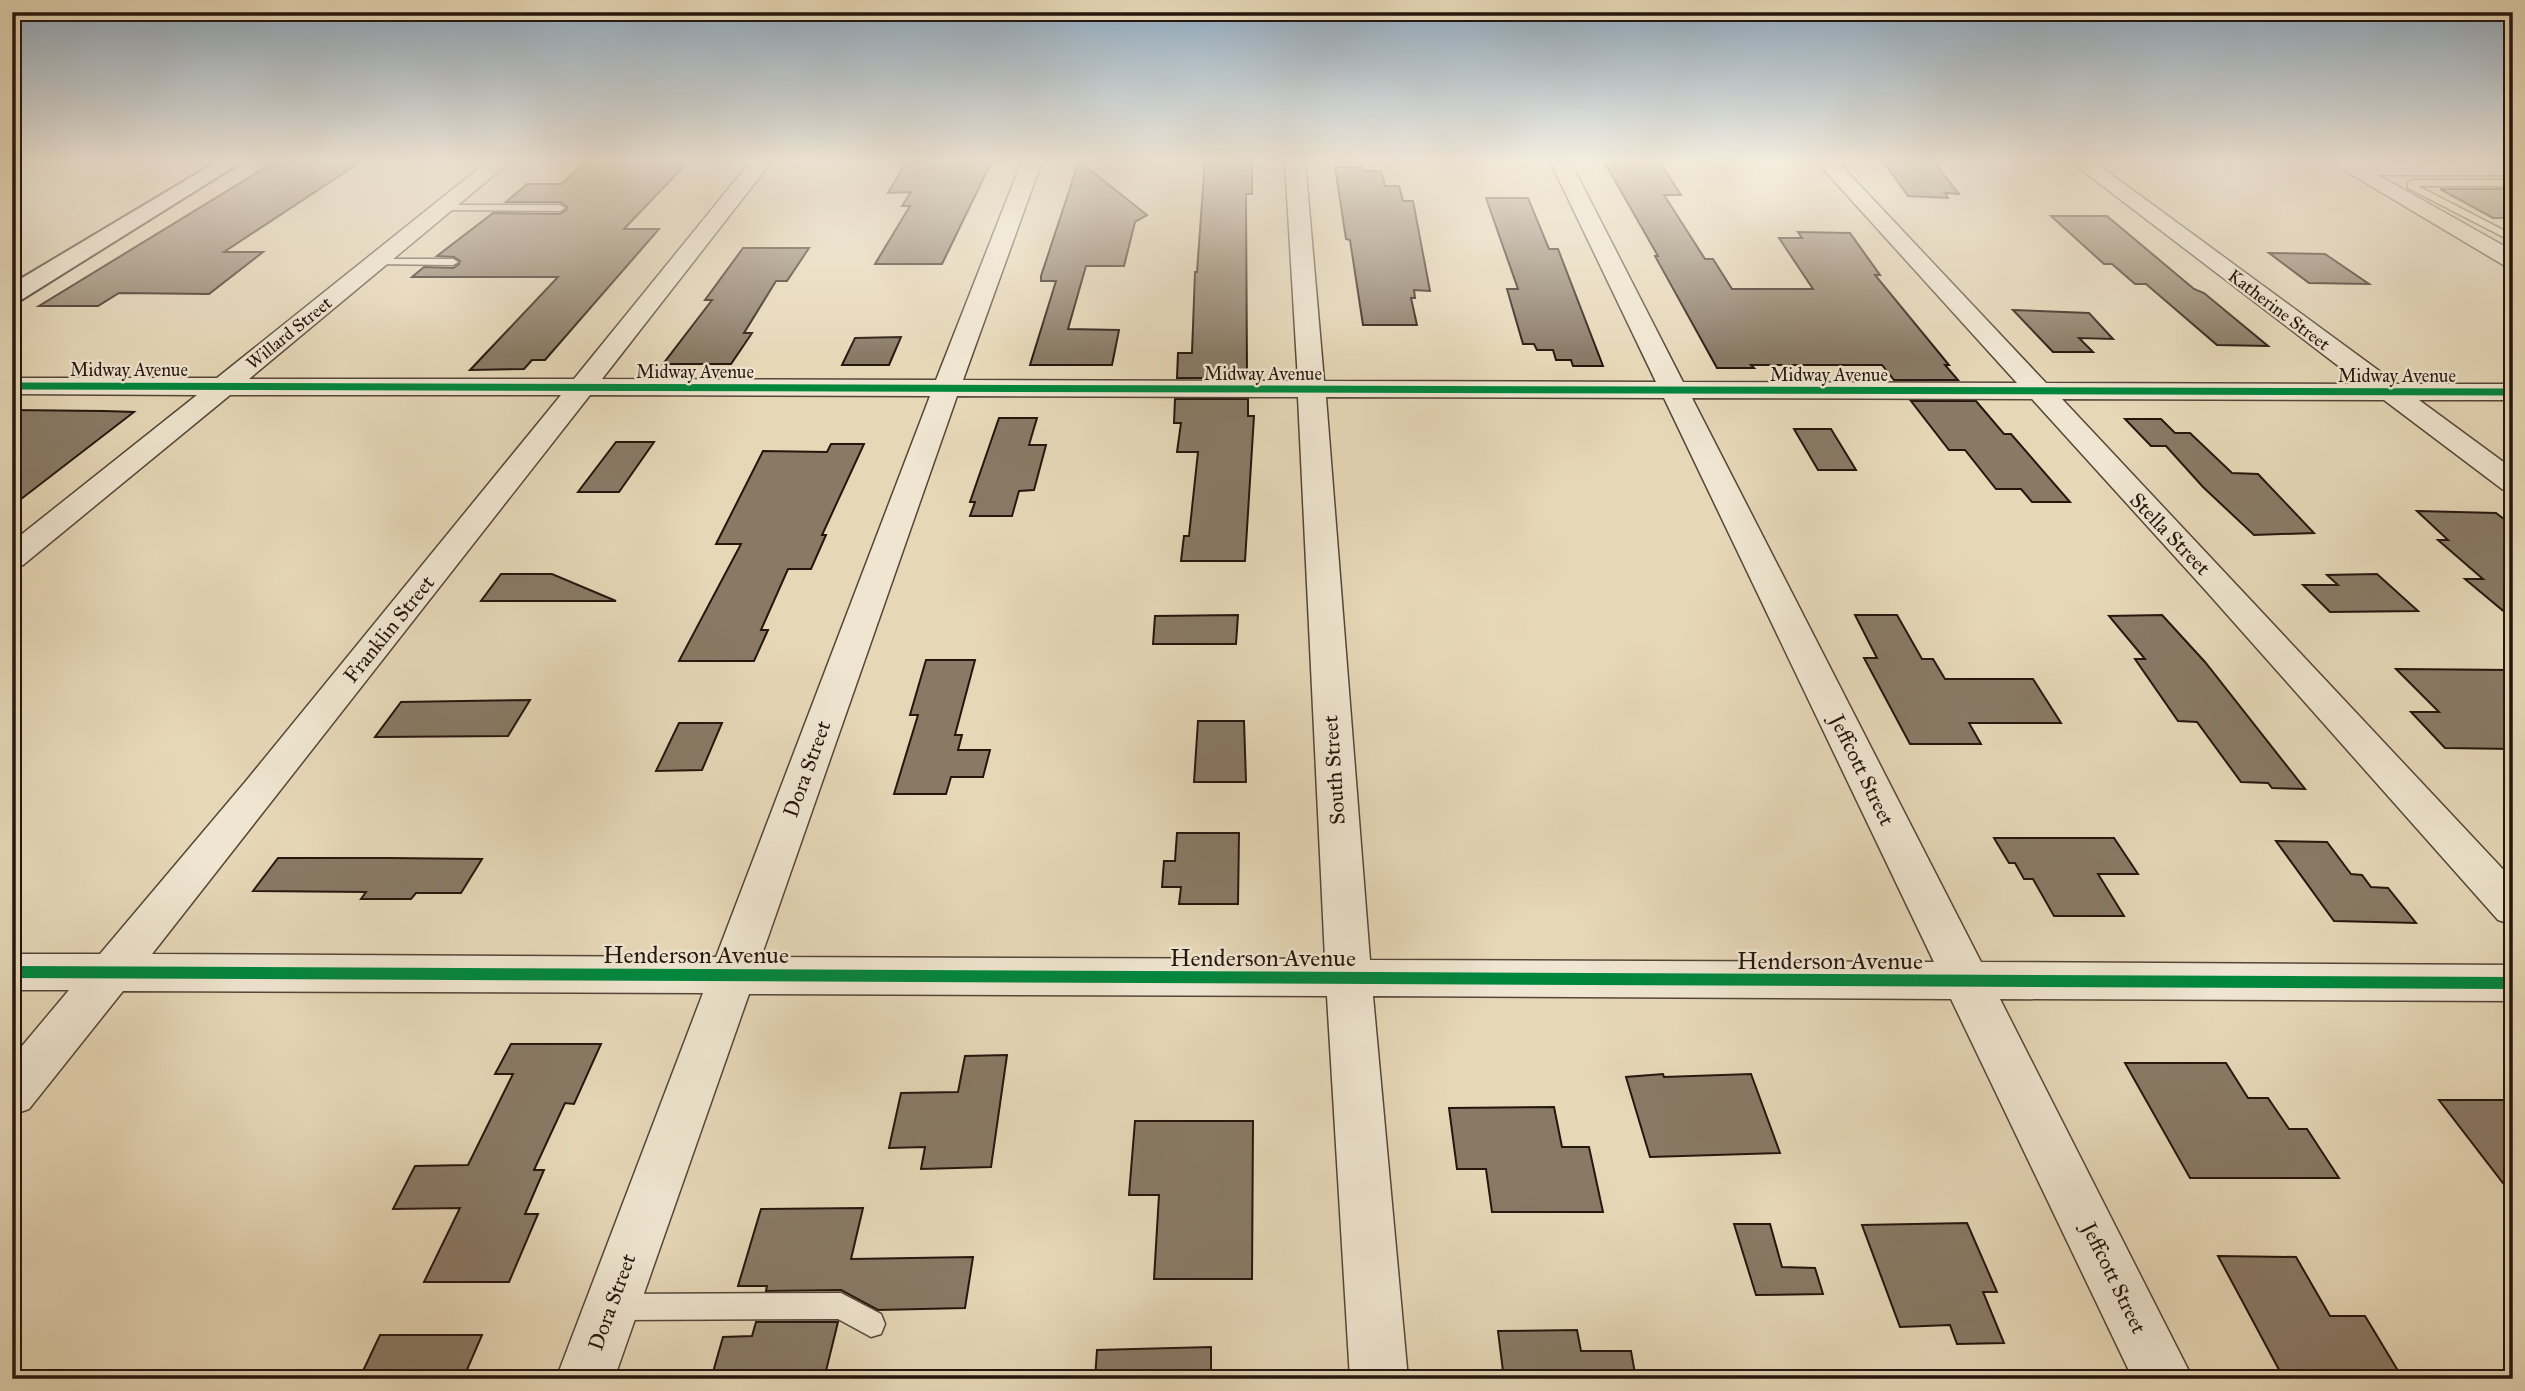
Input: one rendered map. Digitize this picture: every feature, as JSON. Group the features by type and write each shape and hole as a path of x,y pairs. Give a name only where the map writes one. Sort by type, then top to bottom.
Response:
{"street":[{"path":"12,295 126,226"},
{"name":"Willard Street","path":"12,558 421,226"},
{"name":"Franklin Street","path":"12,1094 260,791 710,226"},
{"name":"Dora Street","path":"585,1379 1008,226"},
{"name":"South Street","path":"1300,226 1327,666 1379,1379"},
{"name":"Jeffcott Street","path":"1592,226 2164,1379"},
{"name":"Stella Street","path":"1886,226 2513,908"},
{"name":"Katherine Street","path":"2167,226 2513,483"},
{"path":"2452,226 2513,261"},
{"name":"Midway Avenue","path":"12,386 2513,392"},
{"name":"Henderson Avenue","path":"12,972 2513,983"}],"lane":[{"path":"2488,226 2513,239"},
{"path":"2490,248 2513,247"},
{"path":"377,262 453,262"},
{"path":"611,1307 841,1306 871,1324"}],"building":[{"path":"170,226 264,226 224,252 263,252 209,294 119,293 98,306 39,306"},
{"path":"476,226 627,226 624,229 659,229 545,360 532,360 524,369 470,370 558,277 412,277 424,267 453,268 460,261 454,257 437,256"},
{"path":"898,226 960,226 942,264 875,264"},
{"path":"1058,226 1134,226 1124,266 1086,266 1068,329 1119,330 1112,365 1030,365 1056,281 1041,281"},
{"path":"1200,226 1246,226 1247,378 1177,378 1178,353 1192,353"},
{"path":"1344,226 1418,226 1430,291 1414,290 1415,298 1411,298 1417,325 1363,325 1350,240 1346,239"},
{"path":"1496,226 1539,226 1549,249 1558,249 1603,366 1573,366 1571,360 1556,360 1553,350 1537,350 1534,344 1523,344 1507,289 1518,289"},
{"path":"1641,226 1684,226 1705,259 1713,259 1732,289 1813,289 1779,238 1802,238 1798,232 1850,233 1880,275 1875,275 1949,365 1945,365 1958,380 1894,380 1882,365 1751,365 1754,368 1717,368 1655,256 1658,256"},
{"path":"2062,226 2119,226 2268,346 2217,345 2146,284 2135,284 2112,264 2104,264"},
{"path":"743,248 809,248 787,281 776,281 744,333 752,333 731,364 663,364 712,300 705,300"},
{"path":"2269,253 2325,254 2369,284 2309,283"},
{"path":"2013,310 2089,313 2113,339 2079,338 2093,352 2053,352"},
{"path":"901,337 889,365 842,365 855,338"},
{"path":"1175,399 1248,399 1248,416 1254,416 1245,561 1181,561 1184,536 1189,536 1198,452 1177,452 1181,423 1174,423"},
{"path":"1911,401 1976,401 2004,434 2011,434 2070,502 2032,502 2021,489 1996,489 1965,450 1949,450"},
{"path":"12,410 104,411 134,412 12,506"},
{"path":"999,418 1037,418 1029,445 1046,445 1034,490 1019,491 1012,516 970,516 975,502 970,502"},
{"path":"2125,419 2161,419 2175,433 2190,433 2232,473 2258,474 2314,533 2254,535 2203,487 2166,446 2151,446"},
{"path":"1794,429 1831,429 1856,470 1818,470"},
{"path":"616,442 654,442 619,492 578,492"},
{"path":"831,444 864,444 822,535 826,535 811,569 788,569 761,630 768,630 754,661 679,661 741,544 716,544 763,451 827,452"},
{"path":"2417,511 2496,513 2513,526 2513,619 2465,579 2483,579 2438,540 2448,540"},
{"path":"501,574 552,574 616,601 481,601"},
{"path":"2377,574 2418,611 2330,612 2303,585 2338,585 2327,575"},
{"path":"1238,615 1236,644 1153,644 1155,616"},
{"path":"1855,615 1897,615 1922,659 1933,659 1945,679 2033,679 2061,723 1969,723 1981,744 1910,744 1864,658 1877,658"},
{"path":"2162,615 2205,662 2305,789 2272,788 2268,783 2241,782 2197,722 2178,721 2135,659 2145,659 2109,616"},
{"path":"926,660 975,660 955,735 962,735 958,750 990,750 983,777 951,777 946,794 894,794 918,715 910,715"},
{"path":"2396,669 2513,670 2513,749 2445,748 2411,712 2439,712"},
{"path":"530,700 508,736 375,737 401,702"},
{"path":"1198,721 1244,721 1246,782 1194,782"},
{"path":"679,723 722,723 702,770 656,771"},
{"path":"1177,833 1239,833 1238,904 1179,904 1181,887 1162,887 1164,861 1175,861"},
{"path":"1994,838 2114,838 2138,874 2098,874 2124,916 2054,916 2033,879 2024,879 2015,863 2009,863"},
{"path":"2276,841 2327,842 2351,874 2362,875 2371,887 2388,888 2416,923 2334,921"},
{"path":"278,858 482,859 461,893 416,893 411,899 361,899 366,892 253,891"},
{"path":"511,1044 601,1044 574,1104 565,1103 534,1170 544,1170 525,1214 538,1214 509,1282 424,1282 460,1208 393,1209 415,1166 468,1165 513,1074 495,1074"},
{"path":"1007,1055 991,1167 921,1169 925,1147 889,1148 901,1093 958,1092 965,1056"},
{"path":"2125,1063 2226,1063 2248,1098 2268,1098 2289,1129 2307,1129 2339,1178 2190,1178"},
{"path":"1663,1074 1664,1077 1751,1074 1780,1153 1650,1157 1626,1077"},
{"path":"2439,1100 2513,1100 2513,1196"},
{"path":"1554,1107 1562,1147 1589,1147 1603,1212 1492,1212 1486,1169 1457,1169 1449,1108"},
{"path":"1135,1121 1253,1121 1252,1279 1154,1279 1159,1195 1129,1195"},
{"path":"863,1208 851,1259 973,1257 965,1308 878,1310 841,1290 766,1291 767,1286 738,1286 761,1209"},
{"path":"1967,1223 1997,1292 1983,1292 2004,1343 1957,1344 1950,1325 1900,1327 1862,1225"},
{"path":"1734,1224 1770,1224 1782,1267 1815,1268 1823,1294 1756,1295"},
{"path":"2218,1256 2296,1257 2330,1316 2365,1316 2403,1379 2284,1379"},
{"path":"756,1322 838,1322 824,1379 711,1379 723,1337 752,1336"},
{"path":"1577,1330 1581,1351 1631,1351 1636,1379 1504,1379 1498,1331"},
{"path":"380,1335 482,1335 463,1379 380,1379 383,1372 362,1373"},
{"path":"1211,1347 1211,1379 1095,1379 1097,1350"}],"cycle path":[{"path":"12,386 2513,392"},
{"path":"12,972 2513,983"}]}
